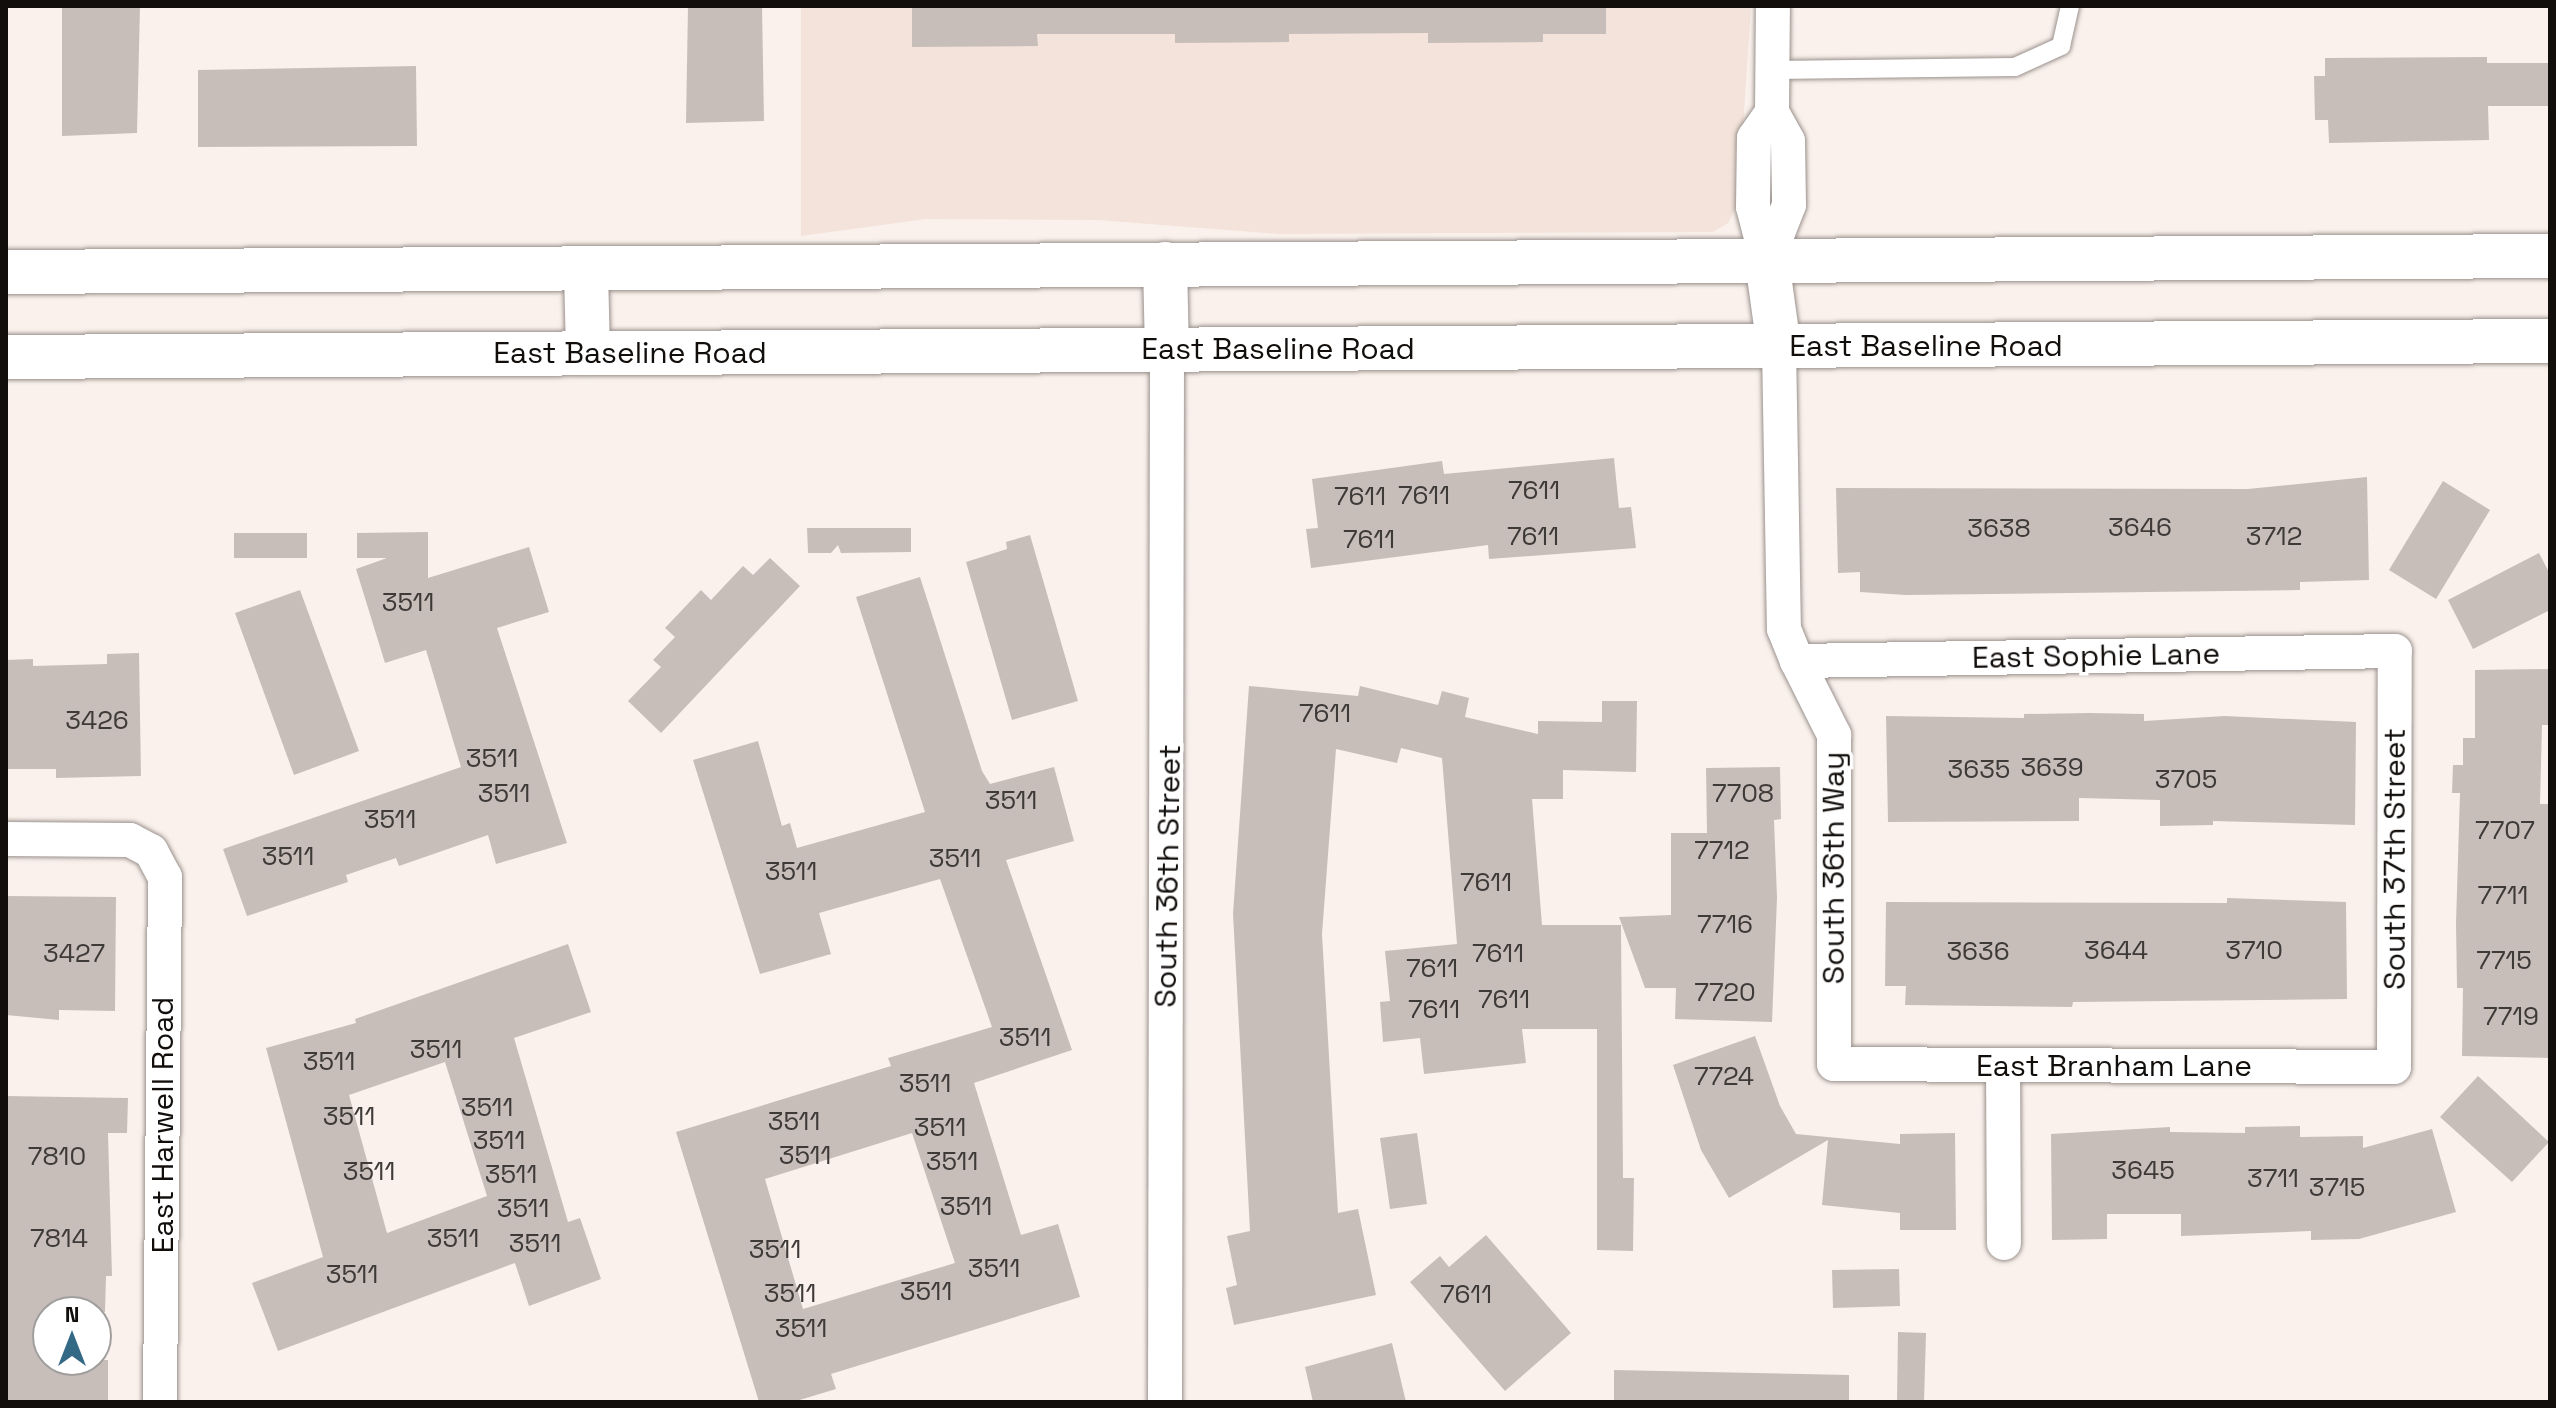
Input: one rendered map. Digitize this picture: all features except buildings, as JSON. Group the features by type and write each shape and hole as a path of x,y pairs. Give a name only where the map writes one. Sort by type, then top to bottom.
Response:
{"main road":[{"path":"6,272 586,271 1165,264 2550,256"},
{"path":"1767,261 1779,347"},
{"path":"1165,264 1167,349"},
{"path":"586,271 588,353"},
{"name":"East Baseline Road","path":"6,357 2550,341"}],"street":[{"path":"1767,261 1753,207 1754,138 1772,112 1773,6"},
{"name":"South 36th Way","path":"1779,347 1784,629 1834,735 1834,1064"},
{"name":"South 36th Street","path":"1165,1402 1167,349"},
{"name":"East Sophie Lane","path":"1797,661 2395,651"},
{"name":"South 37th Street","path":"2394,1067 2395,651"},
{"name":"East Harwell Road","path":"6,839 130,840 151,851 165,877 160,1402"},
{"name":"East Branham Lane","path":"1834,1064 2394,1067"},
{"path":"2003,1065 2004,1243"}],"lane":[{"path":"1773,70 2015,67 2061,46 2070,6"}],"shaded area":[{"path":"801,6 1751,6 1738,203 1728,223 1713,232 1279,234 1097,220 926,219 801,236"}]}
